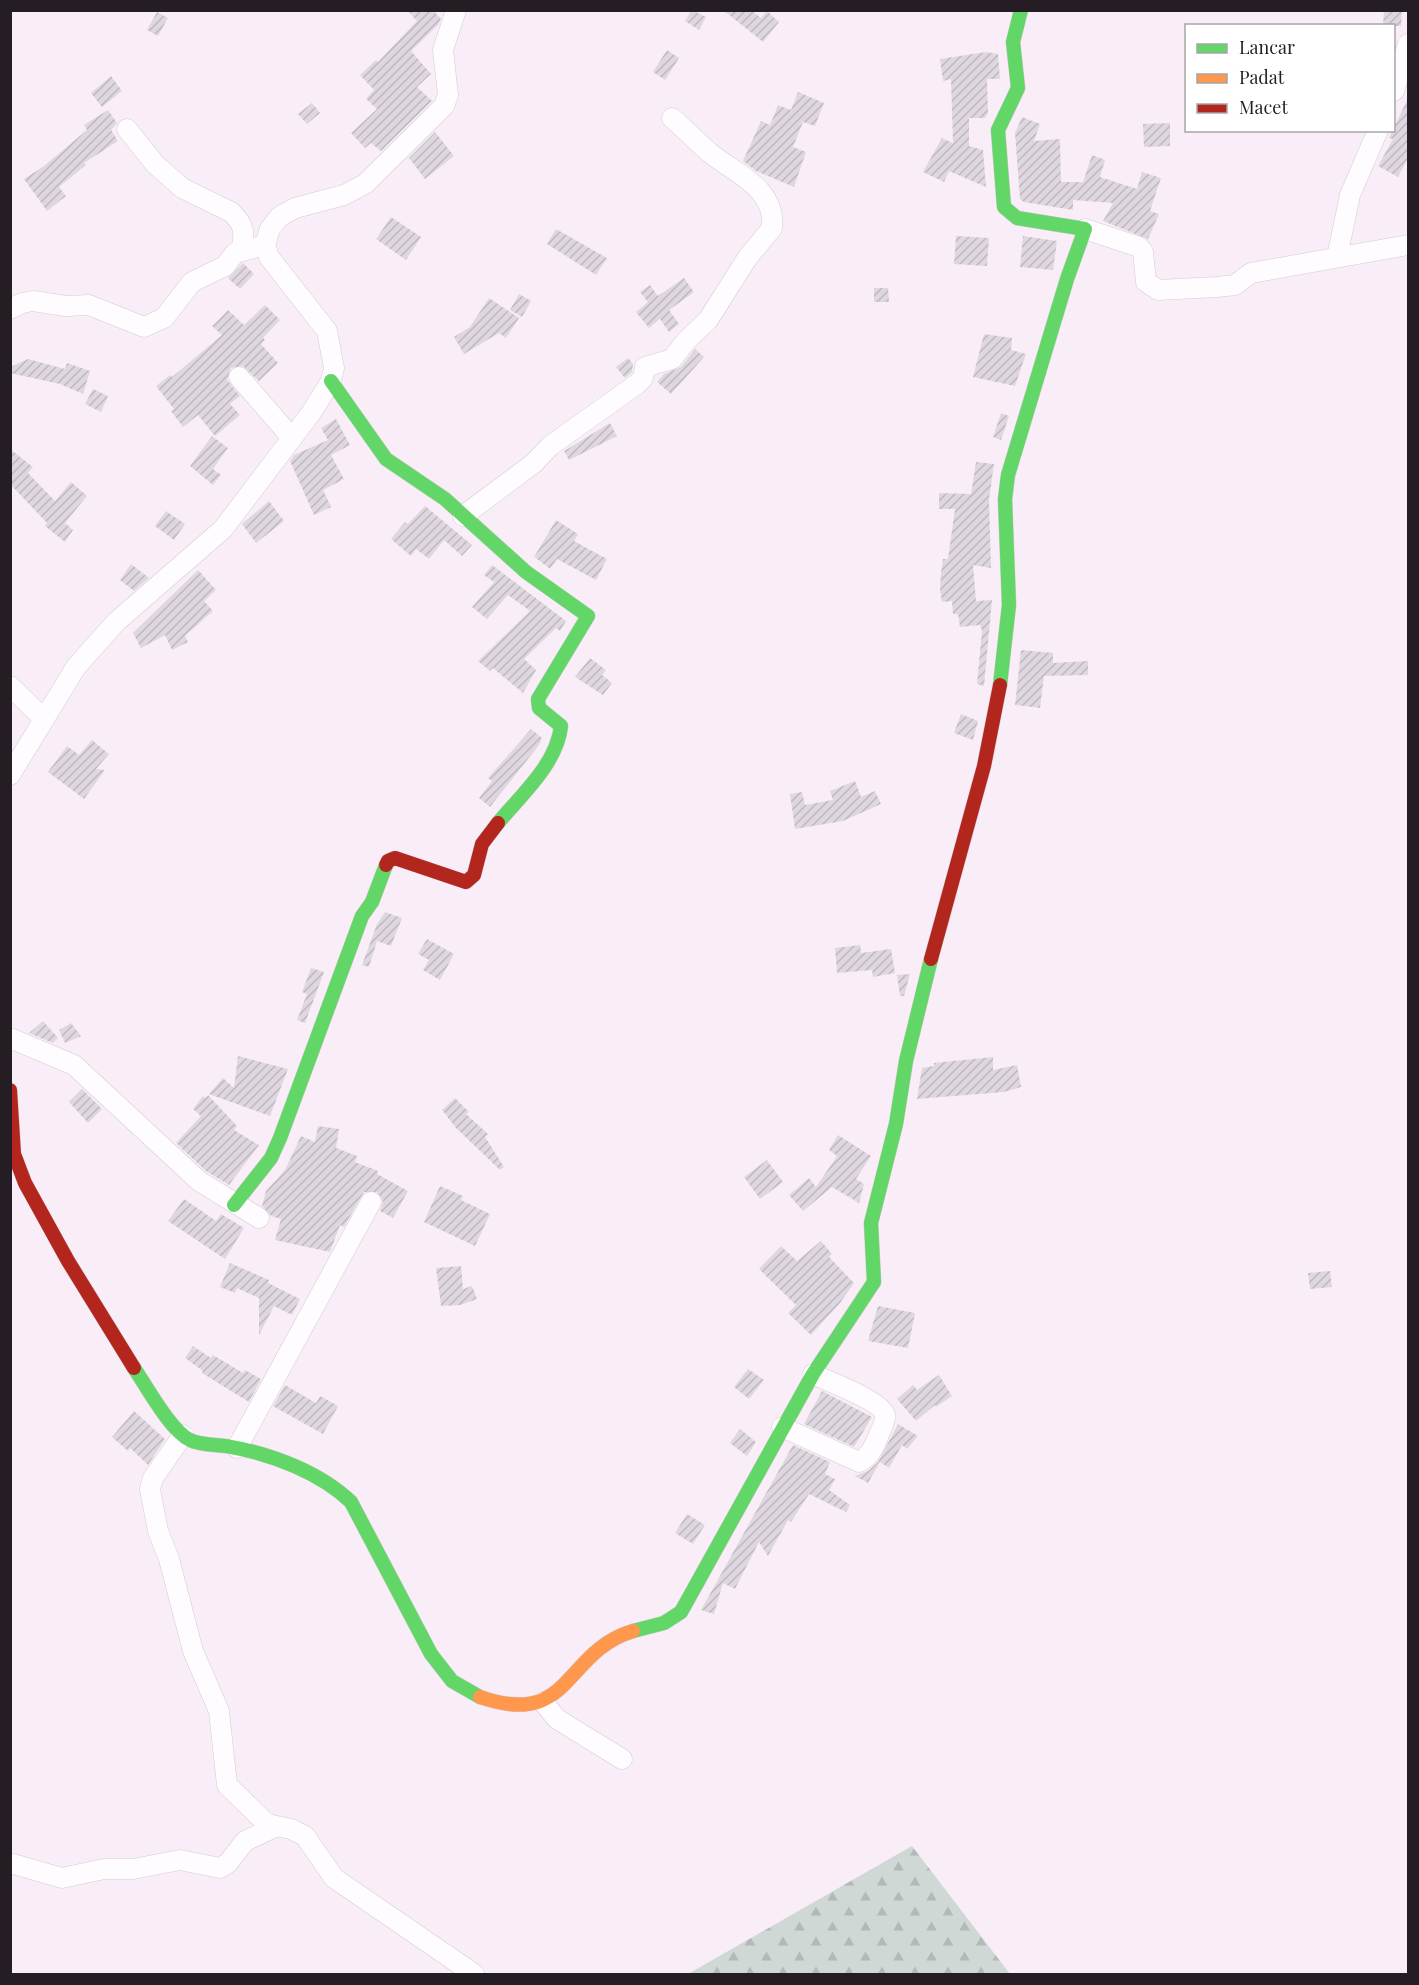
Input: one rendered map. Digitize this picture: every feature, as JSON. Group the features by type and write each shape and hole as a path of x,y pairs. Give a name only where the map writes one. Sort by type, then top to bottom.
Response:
{"street":[{"path":"10,775 76,667 104,635 223,529 332,381 334,368 326,326 269,257 265,245 270,229 283,214 344,195 365,184 444,106 448,95 442,50 456,10"},
{"path":"1021,10 1013,42 1018,88 998,130 1004,207 1017,218 1085,230 1139,247 1143,252 1146,282 1158,290 1233,285 1251,273 1408,245"},
{"path":"1395,88 1408,45"},
{"path":"463,516 535,462 549,446 637,384 643,378 645,368 672,359 686,341 708,320 748,257 772,228 772,210 764,194 746,177 711,153 672,117"},
{"path":"127,129 155,164 182,188 231,212 238,218 245,234 241,250"},
{"path":"1337,257 1350,195 1377,132"},
{"path":"10,1090 16,1165 53,1234 131,1363 183,1435 198,1442 237,1448 294,1468 334,1487 348,1498 422,1640 439,1666 455,1683 478,1695 506,1702 543,1702 604,1644 621,1635 669,1620 681,1612 782,1427 813,1374 874,1282 872,1223 896,1124 906,1061 925,980 984,766 998,706 1009,605 1005,499 1008,475 1067,279 1085,230"},
{"path":"10,309 21,303 33,301 66,306 89,305 144,327 164,318 192,282 225,266 235,253 265,245"},
{"path":"239,377 292,438"},
{"path":"234,1204 271,1158 280,1138 362,916 372,902 388,861 395,858 469,881 478,863 482,845 544,767 561,734 560,724 539,708 538,699 585,624 588,615 525,572 445,499 386,459 332,381"},
{"path":"10,686 44,719"},
{"path":"10,1038 74,1065 198,1181 259,1218"},
{"path":"237,1448 371,1202"},
{"path":"782,1427 859,1462 865,1459 874,1445 885,1419 883,1410 865,1398 813,1374"},
{"path":"183,1435 150,1484 158,1531 169,1559 193,1651 219,1711 226,1755 226,1783 230,1790 267,1824 291,1829 304,1835 334,1878 474,1974"},
{"path":"543,1702 557,1719 622,1760"},
{"path":"10,1863 62,1878 104,1869 133,1869 180,1860 220,1868 228,1863 246,1841 274,1827"}],"green space":[{"path":"912,1846 1010,1974 688,1974"}],"building":[{"path":"407,10 433,10 441,19 438,25 411,51 431,74 417,87 432,101 381,151 371,143 365,148 351,133 377,109 366,99 374,90 360,75 376,60 378,62 417,21"},
{"path":"692,10 706,17 699,30 685,21"},
{"path":"723,10 751,10 761,18 767,11 779,22 763,42"},
{"path":"1384,10 1402,10 1401,26 1383,24"},
{"path":"157,12 168,18 158,36 147,30"},
{"path":"667,50 679,58 665,80 653,72"},
{"path":"986,52 998,54 1000,79 987,79 988,113 985,118 969,118 969,146 983,150 986,187 949,171 944,182 923,172 942,138 953,143 951,79 943,81 940,59"},
{"path":"111,76 122,91 102,107 91,93"},
{"path":"798,92 824,103 815,126 803,122 793,147 806,152 794,187 756,171 743,161 761,121 770,125 778,105 791,110"},
{"path":"1408,98 1408,158 1398,177 1378,166 1393,139 1389,138 1392,132 1395,132 1395,125"},
{"path":"312,103 320,113 307,124 298,114"},
{"path":"108,110 117,123 111,130 118,141 84,163 86,165 59,187 66,196 47,211 24,179 44,166 87,130 84,125"},
{"path":"1022,117 1040,124 1034,141 1060,139 1061,182 1083,182 1092,155 1105,160 1100,177 1137,189 1142,172 1161,178 1150,211 1159,214 1148,239 1103,221 1113,203 1073,200 1073,210 1024,202 1020,199 1015,133"},
{"path":"1170,123 1170,146 1144,147 1143,124"},
{"path":"435,132 454,156 425,179 409,158"},
{"path":"391,217 421,237 406,260 376,239"},
{"path":"556,229 607,258 596,275 547,244"},
{"path":"956,236 989,238 987,266 954,264"},
{"path":"1023,236 1057,241 1053,270 1020,267"},
{"path":"243,263 254,274 240,289 228,278"},
{"path":"684,278 694,292 669,310 679,324 669,332 660,319 649,328 636,312 648,302 640,292 650,285 658,296"},
{"path":"874,288 888,288 889,302 874,302"},
{"path":"519,294 531,301 522,317 510,310"},
{"path":"489,298 519,318 506,338 499,333 464,354 454,337 470,327"},
{"path":"265,305 280,320 263,338 265,340 261,344 278,363 259,381 243,366 231,368 227,380 240,396 230,404 240,415 215,436 198,415 183,427 171,411 174,409 156,386 170,375 172,377 222,335 212,326 228,310 244,325"},
{"path":"984,334 1012,338 1011,350 1026,354 1015,386 973,377"},
{"path":"695,349 704,357 671,394 657,382 664,374 681,367"},
{"path":"628,358 633,364 632,372 625,378 616,367"},
{"path":"28,359 65,369 67,363 90,371 83,394 60,384 10,373 10,367"},
{"path":"93,389 108,396 101,412 85,404"},
{"path":"1001,413 1009,416 1001,440 993,437"},
{"path":"336,419 350,445 331,455 344,479 323,490 331,507 314,515 290,461 294,455 328,440 321,428"},
{"path":"610,423 617,436 569,460 564,451"},
{"path":"212,436 228,448 213,469 221,475 213,485 190,466"},
{"path":"10,449 33,467 28,473 55,501 71,482 87,496 65,523 73,530 65,542 45,526 47,523 10,484"},
{"path":"976,462 994,464 989,499 991,568 973,565 976,601 992,600 984,686 977,684 982,631 980,625 960,627 958,614 953,614 952,601 942,602 940,588 943,559 948,559 955,509 939,509 939,493 971,494"},
{"path":"269,501 284,521 256,543 242,524"},
{"path":"425,506 472,545 462,556 444,540 429,559 416,549 411,556 391,539 405,522 408,524"},
{"path":"166,511 185,524 174,540 155,526"},
{"path":"556,520 578,534 574,541 607,559 596,580 557,559 550,569 534,557"},
{"path":"131,564 149,578 134,591 120,580"},
{"path":"492,565 566,621 560,631 556,628 524,659 536,670 523,693 493,668 490,671 478,661 530,611 508,595 487,619 472,607 494,582 484,575"},
{"path":"198,570 216,590 204,601 213,611 185,636 188,642 172,650 165,635 141,648 133,633"},
{"path":"1021,650 1053,653 1053,663 1088,661 1088,675 1044,676 1040,708 1015,705"},
{"path":"590,658 606,670 602,675 612,683 603,695 575,677"},
{"path":"961,714 978,721 973,740 954,733"},
{"path":"531,729 542,738 539,745 490,807 479,798 492,781 488,778"},
{"path":"92,740 109,754 96,769 105,770 84,799 48,772 67,746 79,755"},
{"path":"855,781 861,797 875,791 881,804 843,821 795,829 790,794 802,792 805,805 833,800 830,791"},
{"path":"385,912 402,918 391,946 377,941 369,967 362,965 377,924"},
{"path":"427,939 454,954 440,980 423,970 429,960 418,954"},
{"path":"860,945 861,953 891,949 895,973 873,977 872,970 837,973 835,948"},
{"path":"311,968 324,972 305,1023 297,1020 307,994 302,992"},
{"path":"910,974 904,996 900,996 897,975"},
{"path":"43,1021 58,1038 53,1043 29,1033"},
{"path":"71,1023 81,1036 65,1043 59,1030"},
{"path":"238,1056 288,1069 270,1116 209,1094 223,1078 234,1088"},
{"path":"993,1057 993,1070 1017,1065 1021,1087 1004,1092 917,1099 922,1068 934,1066 934,1063"},
{"path":"82,1089 102,1109 88,1123 69,1102"},
{"path":"208,1095 237,1126 234,1130 259,1145 229,1185 206,1171 176,1143 201,1116 193,1109 203,1096 205,1098"},
{"path":"455,1098 469,1112 466,1114 488,1134 485,1137 504,1167 500,1170 456,1128 442,1110"},
{"path":"318,1126 339,1129 336,1148 357,1156 355,1162 378,1171 377,1174 408,1191 393,1218 380,1211 383,1201 377,1192 364,1192 344,1227 340,1225 330,1252 275,1240 281,1219 271,1216 262,1206 266,1191 285,1170 301,1136 315,1142"},
{"path":"838,1135 871,1156 856,1179 864,1184 859,1203 832,1187 803,1211 789,1195 809,1178 816,1187 837,1156 829,1150"},
{"path":"767,1160 783,1182 760,1199 744,1177"},
{"path":"440,1186 463,1196 461,1200 490,1214 475,1246 424,1222"},
{"path":"184,1199 216,1221 221,1214 244,1228 225,1259 168,1221"},
{"path":"821,1241 832,1254 829,1257 854,1283 840,1303 811,1335 788,1313 796,1305 759,1269 781,1246 797,1261"},
{"path":"230,1263 269,1280 268,1283 300,1299 292,1315 274,1306 259,1335 259,1298 237,1288 235,1293 220,1287"},
{"path":"461,1266 463,1289 472,1286 477,1299 460,1305 441,1306 436,1268"},
{"path":"1330,1271 1332,1287 1310,1289 1308,1273"},
{"path":"878,1306 915,1313 908,1348 868,1341"},
{"path":"193,1346 211,1358 213,1355 243,1373 245,1370 261,1379 249,1402 202,1373 203,1371 185,1358"},
{"path":"748,1369 764,1380 749,1399 734,1387"},
{"path":"939,1375 952,1396 936,1407 935,1405 916,1421 897,1399 913,1385 917,1390"},
{"path":"285,1385 316,1403 320,1396 338,1406 323,1434 273,1406"},
{"path":"822,1391 872,1417 854,1447 804,1424"},
{"path":"134,1411 165,1439 148,1465 130,1448 128,1451 112,1437"},
{"path":"898,1424 918,1436 907,1449 902,1445 889,1468 880,1462 868,1483 855,1476 868,1471 878,1462"},
{"path":"740,1429 756,1442 747,1456 730,1443"},
{"path":"793,1445 830,1462 825,1474 835,1479 829,1490 850,1505 846,1512 809,1494 791,1522 788,1520 768,1556 759,1542 735,1589 723,1583 714,1614 701,1610"},
{"path":"687,1514 705,1525 693,1544 675,1533"}],"traffic: fast":[{"path":"1000,685 1009,605 1005,499 1008,475 1067,279 1085,229 1017,218 1004,207 998,130 1018,88 1013,42 1021,10"},
{"path":"331,381 386,459 445,499 526,572 588,616 538,699 539,708 561,726 553,753 537,778 498,823"},
{"path":"234,1205 271,1158 280,1138 362,916 372,902 386,865"},
{"path":"633,1631 664,1623 681,1612 813,1374 874,1282 871,1223 896,1124 906,1061 931,959"},
{"path":"134,1368 167,1418 182,1435 190,1440 247,1450 295,1466 325,1482 351,1502 431,1654 452,1681 480,1697"}],"traffic: slow":[{"path":"480,1697 510,1704 533,1703 550,1696 565,1684 592,1655 610,1641 633,1631"}],"traffic: jam":[{"path":"931,959 984,766 1000,685"},
{"path":"386,865 388,861 395,858 466,882 474,875 482,844 498,823"},
{"path":"10,1090 14,1154 25,1183 68,1261 134,1368"}]}
